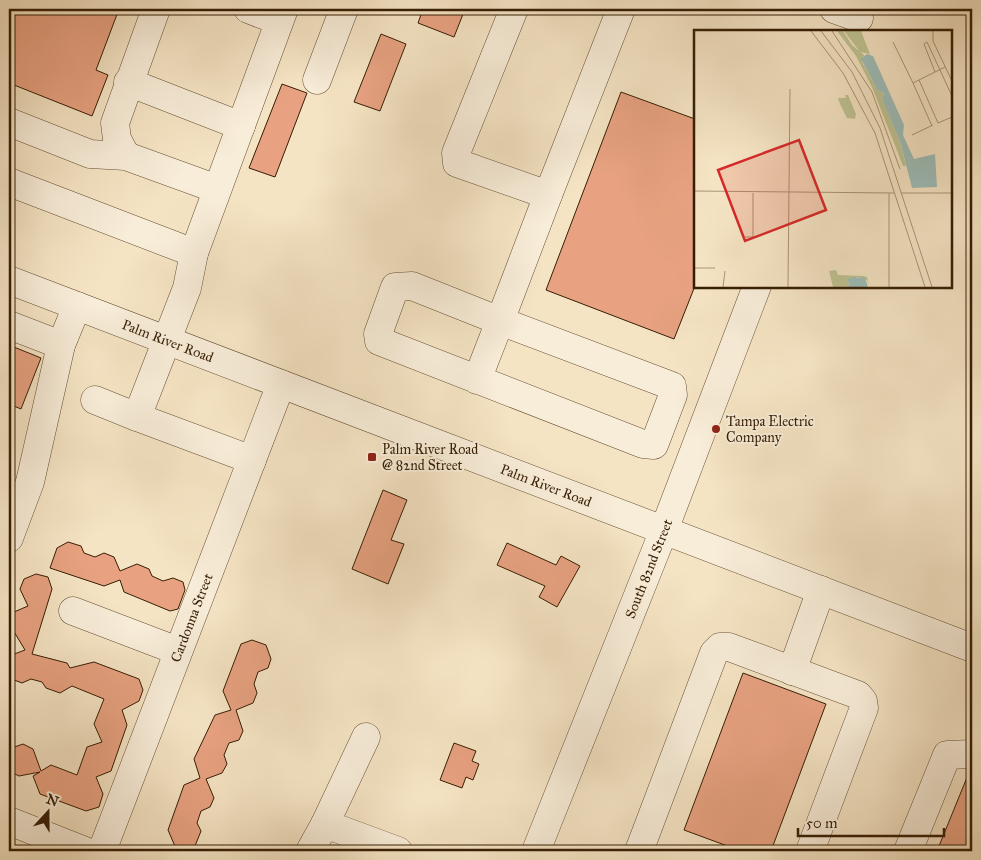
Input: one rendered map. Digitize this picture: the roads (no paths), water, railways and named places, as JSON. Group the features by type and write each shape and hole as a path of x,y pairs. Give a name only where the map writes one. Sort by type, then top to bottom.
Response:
{"street":[{"path":"126,156 117,139 115,123 128,82 156,9"},
{"path":"137,418 187,288 194,253 282,15 248,9"},
{"path":"317,80 344,9"},
{"path":"514,9 456,154 457,163 548,195"},
{"path":"477,380 621,9"},
{"path":"128,82 241,126"},
{"path":"9,122 90,154 126,156 217,189"},
{"path":"9,182 194,253"},
{"name":"Palm River Road","path":"9,280 972,648"},
{"path":"412,286 500,321 672,386 673,395 654,445 643,444 379,342 378,334 395,287 412,286"},
{"name":"South 82nd Street","path":"536,851 664,530 756,288"},
{"path":"9,538 30,482 61,345 77,306"},
{"path":"9,325 61,345"},
{"name":"Cardonna Street","path":"102,851 281,384"},
{"path":"95,400 137,418 252,460"},
{"path":"792,671 821,590"},
{"path":"72,611 178,651"},
{"path":"639,851 714,653 720,647 729,647 858,695 863,701 864,708 810,851"},
{"path":"310,851 325,824 366,737"},
{"path":"908,851 959,755"},
{"path":"9,821 85,851"},
{"path":"325,824 398,851"}],"place":[{"name":"Tampa Electric Company","path":"716,429"},
{"name":"Palm River Road @ 82nd Street","path":"372,457"}]}
